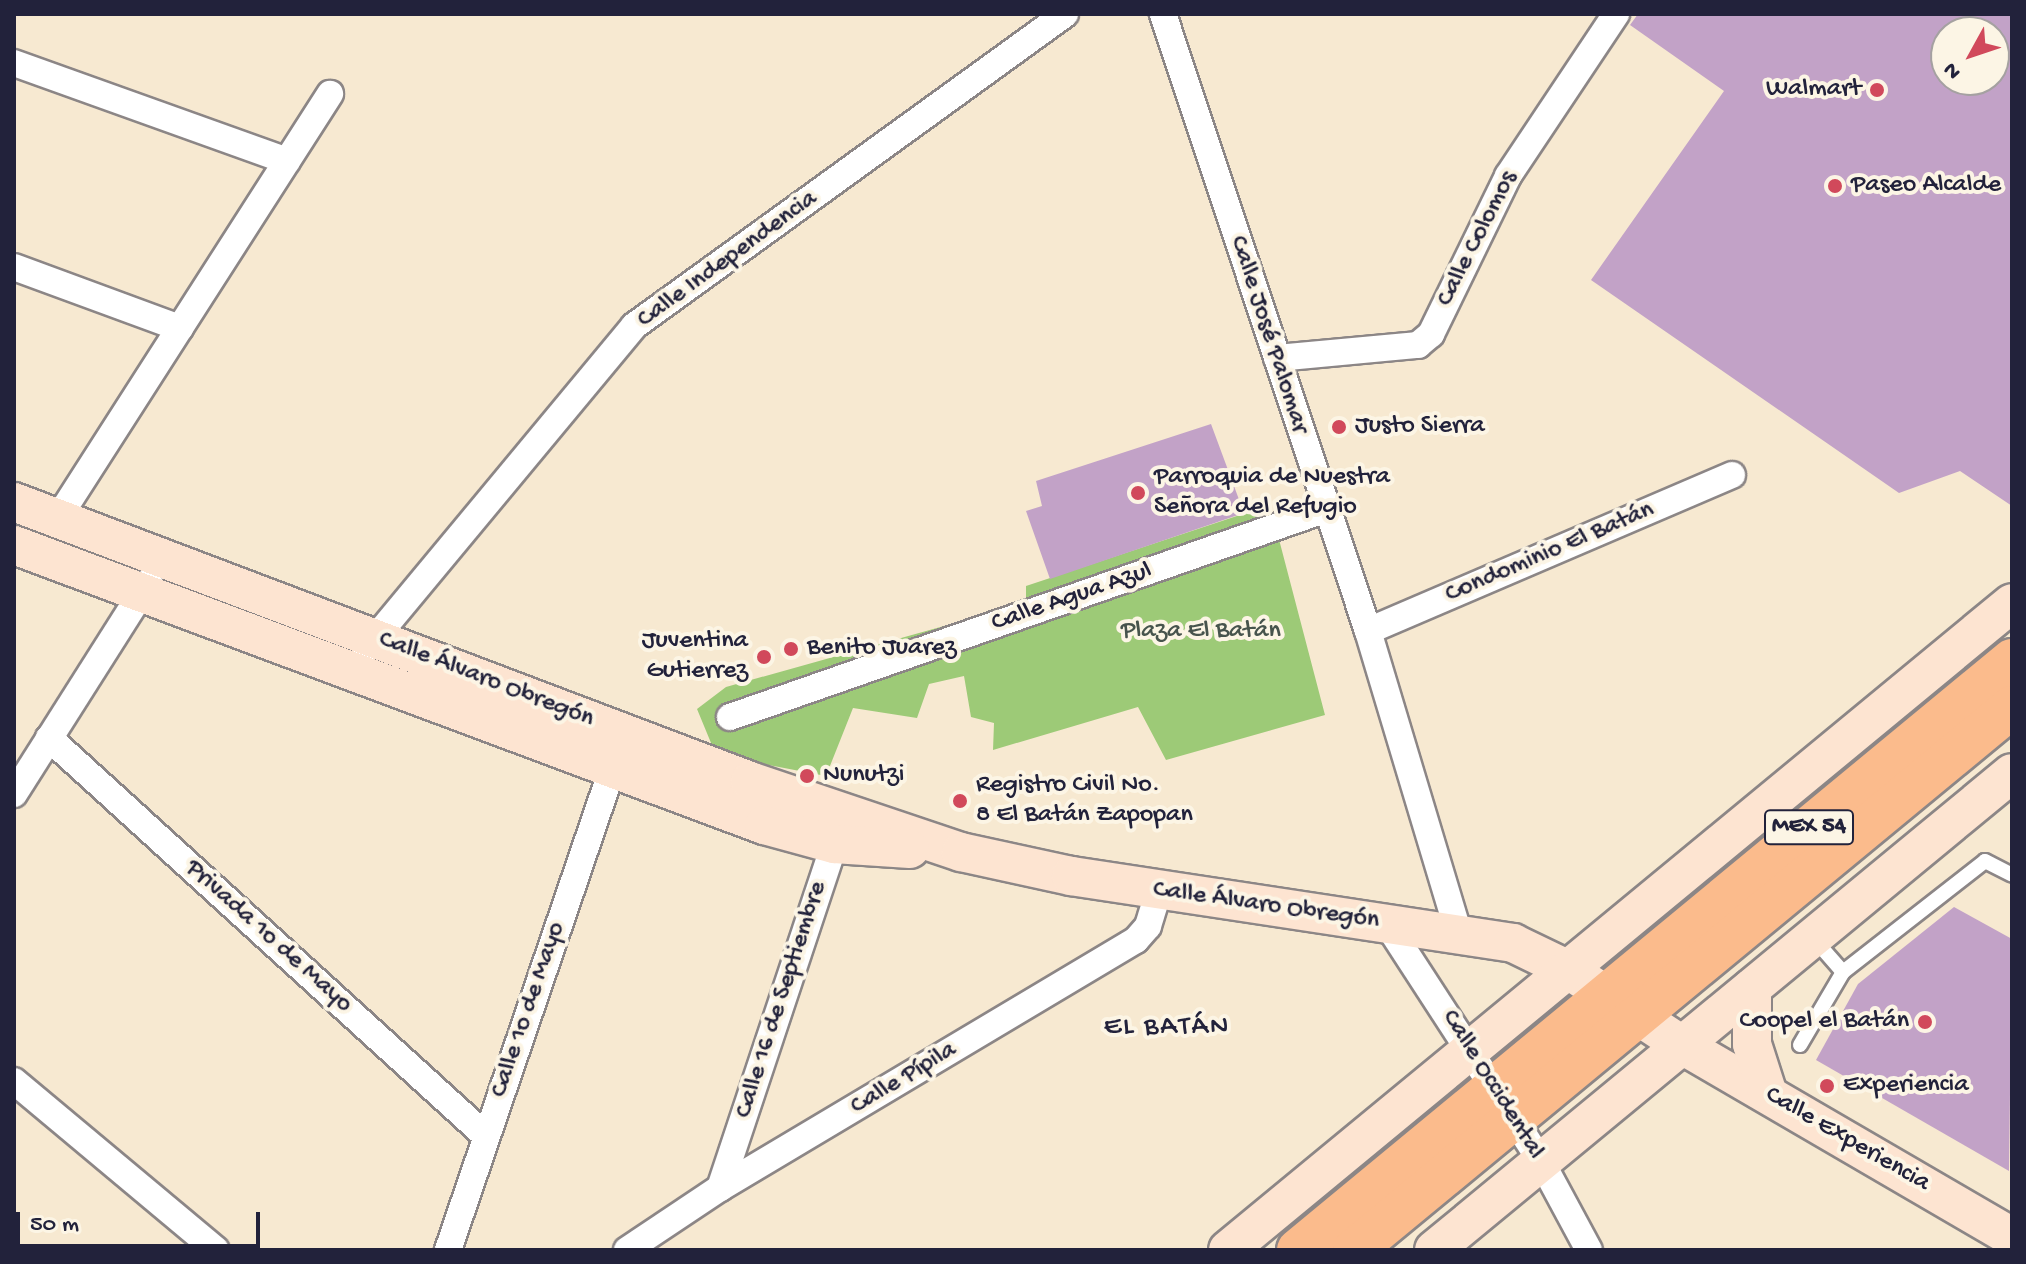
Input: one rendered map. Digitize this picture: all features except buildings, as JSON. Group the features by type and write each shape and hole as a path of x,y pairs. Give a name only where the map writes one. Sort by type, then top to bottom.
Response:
{"main road":[{"name":"MEX 54","path":"1298,1250 1504,1103 1623,1004 2012,660"},
{"name":"MEX 54","path":"1623,1004 2012,707"},
{"name":"MEX 54","path":"1354,1250 1504,1103"}],"street":[{"name":"Calle Independencia","path":"349,670 634,326 1065,14"},
{"name":"Calle José Palomar","path":"1163,14 1324,510 1368,631 1458,931"},
{"name":"Calle Colomos","path":"1277,358 1418,345 1431,334 1508,176 1616,14"},
{"path":"14,63 287,161"},
{"path":"58,518 330,94"},
{"path":"14,267 180,328"},
{"name":"Condominio El Batán","path":"1368,631 1732,475"},
{"name":"Calle Álvaro Obregón","path":"14,502 375,638 840,828"},
{"name":"Calle Agua Azul","path":"730,717 1324,510"},
{"name":"Calle Álvaro Obregón","path":"14,545 764,825 840,828 1159,890 1387,924 1458,931 1513,943 1567,969 1623,1004"},
{"path":"14,794 163,558"},
{"path":"1228,1250 2012,603"},
{"name":"Privada 1o de Mayo","path":"49,738 486,1136"},
{"name":"Calle 1o de Mayo","path":"448,1250 612,770"},
{"path":"1434,1250 2010,777"},
{"name":"Calle 16 de Septiembre","path":"720,1188 840,828"},
{"name":"Calle Pípila","path":"627,1250 720,1188 1136,940 1148,926 1159,890"},
{"name":"Calle Occidental","path":"1387,924 1541,1161 1589,1250"},
{"path":"1752,988 1752,1044 1768,1094"},
{"name":"Calle Experiencia","path":"1623,1004 1682,1045 2012,1237"},
{"path":"14,1081 216,1250"}],"lane":[{"path":"1800,1045 1843,972 1985,861 2012,875"},
{"path":"1813,937 1843,972"}],"green space":[{"name":"Plaza El Batán","path":"1270,505 1325,715 1166,760 1138,707 993,750 994,723 971,717 964,676 929,684 917,718 853,708 826,776 716,755 697,709 726,687 1026,603 1026,586"}],"place":[{"name":"Walmart","path":"1877,90"},
{"name":"Paseo Alcalde","path":"1835,186"},
{"name":"Justo Sierra","path":"1339,427"},
{"name":"Parroquia de Nuestra Señora del Refugio","path":"1138,493"},
{"name":"Benito Juarez","path":"791,649"},
{"name":"Juventina Gutierrez","path":"764,657"},
{"name":"Nunutzi","path":"807,776"},
{"name":"Registro Civil No. 8 El Batán Zapopan","path":"960,801"},
{"name":"Coopel el Batán","path":"1925,1022"},
{"name":"Experiencia","path":"1827,1086"}],"district":[{"name":"EL BATÁN","path":"1167,1028"}]}
